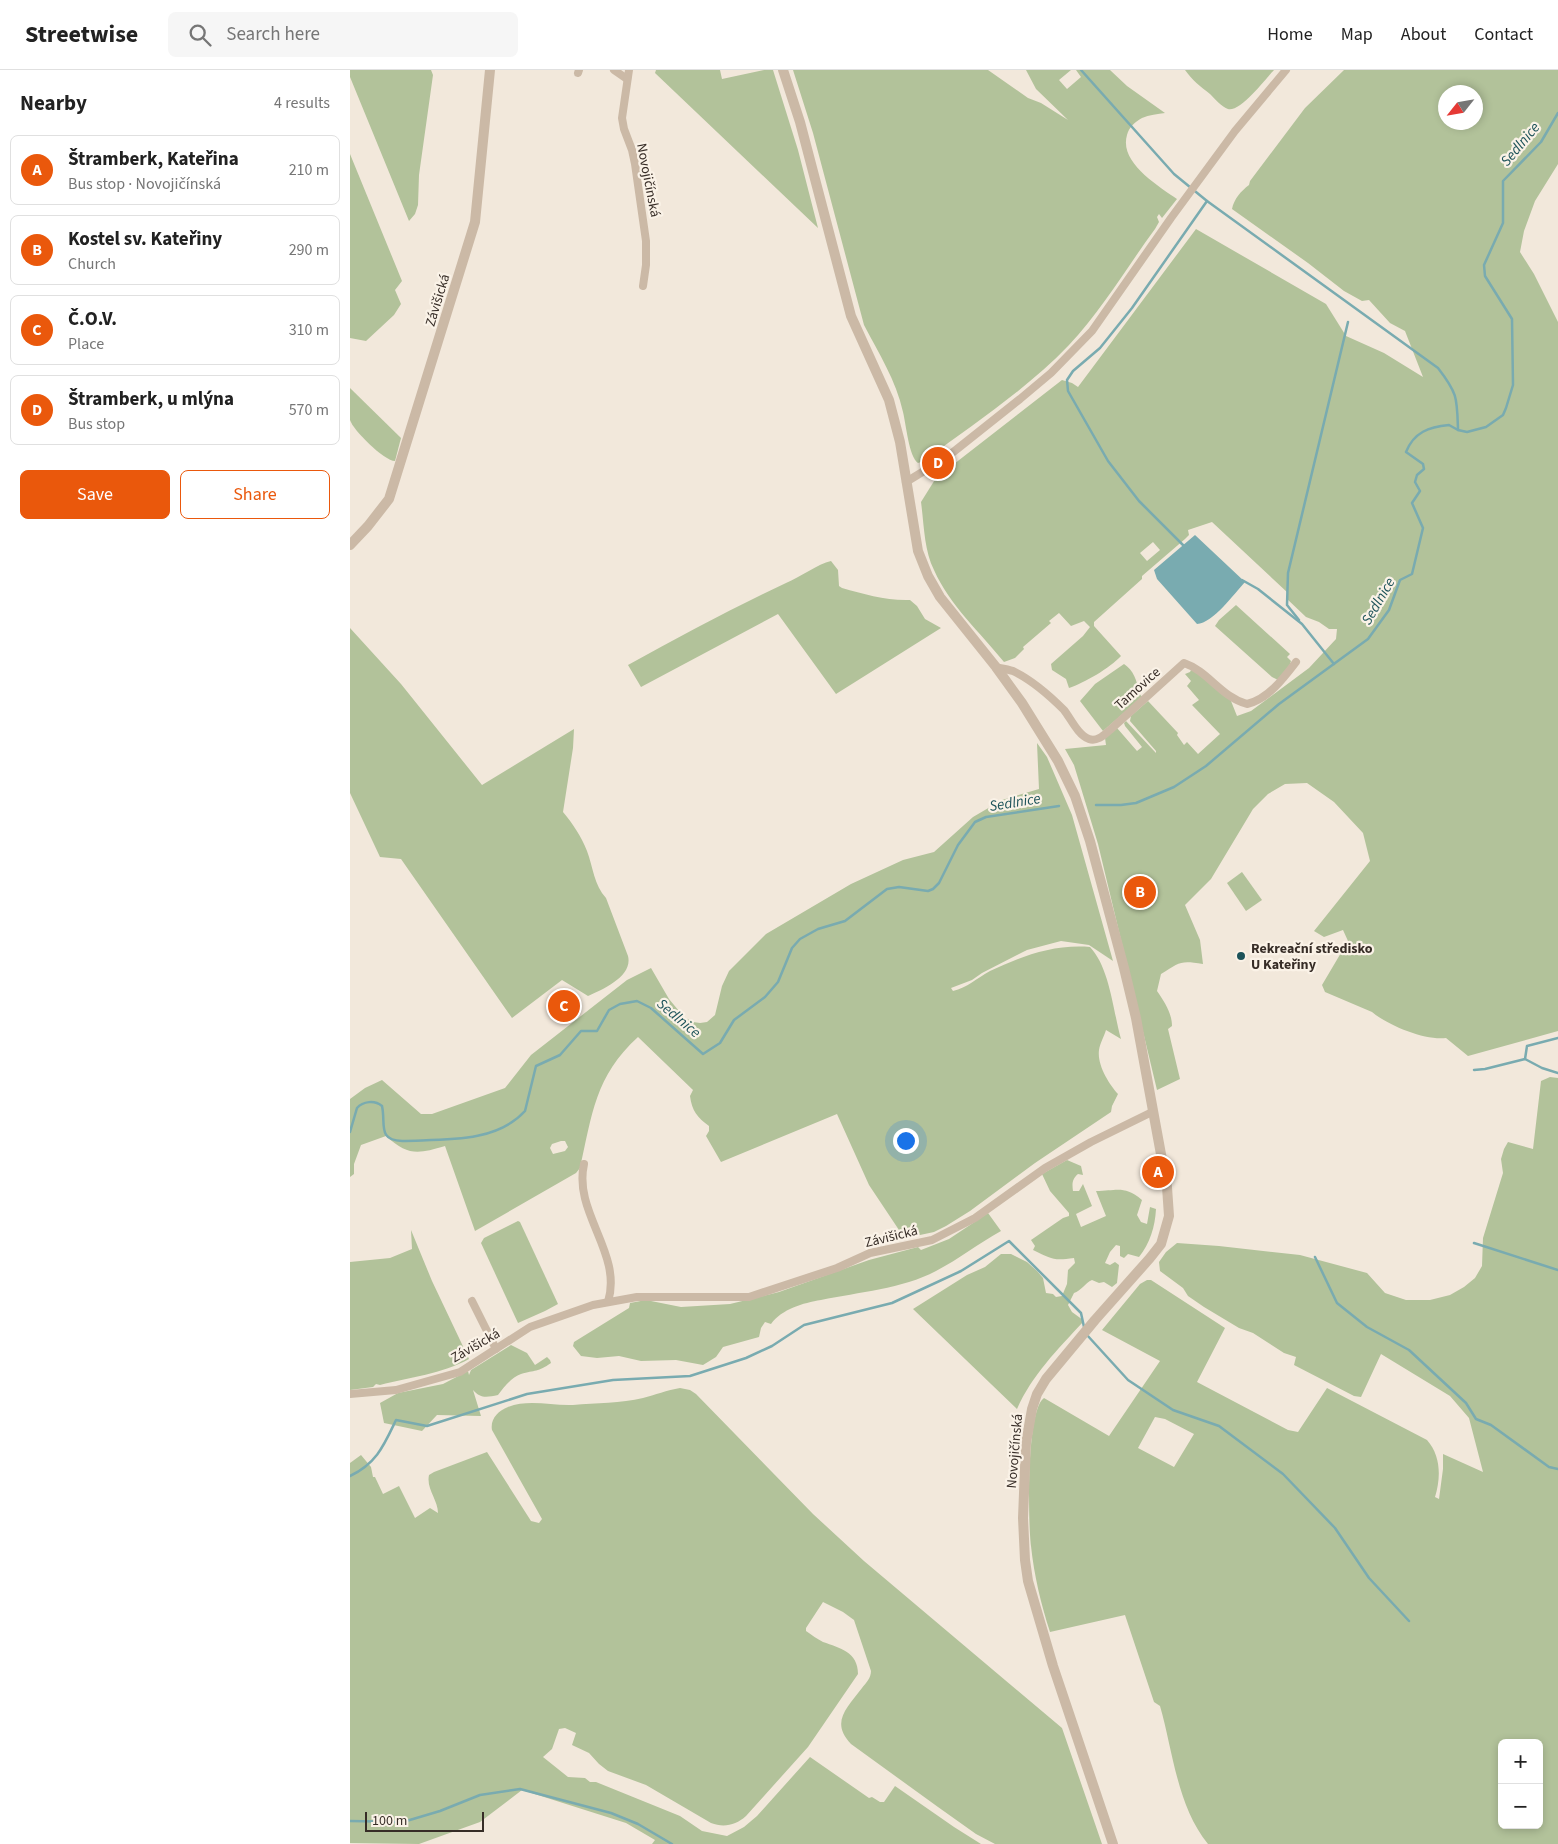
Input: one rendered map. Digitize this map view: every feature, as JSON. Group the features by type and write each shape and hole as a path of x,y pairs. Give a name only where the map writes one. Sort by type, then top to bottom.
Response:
{"street":[{"name":"Závišická","path":"350,545 389,499 475,222 490,70"},
{"path":"614,70 627,79"},
{"name":"Novojičínská","path":"629,70 622,118 635,164 646,241 646,265 643,286"},
{"name":"Novojičínská","path":"783,70 800,122 851,316 889,400 900,442 918,551 928,576 940,597 1022,703 1058,761 1081,812 1136,1018 1169,1200 1169,1216 1163,1240 1150,1258 1046,1379 1032,1409 1024,1468 1024,1537 1028,1581 1053,1666 1113,1844"},
{"path":"906,482 947,457 1020,399 1051,373 1092,331 1170,218 1234,131 1286,70"},
{"name":"Tamovice","path":"996,667 1014,671 1039,688 1064,711 1082,734 1088,739 1094,740 1101,738 1184,663 1198,669 1225,693 1246,704 1262,698 1285,676 1296,662"},
{"name":"Závišická","path":"350,1394 396,1390 460,1372 530,1327 593,1305 637,1297 748,1297 837,1268 870,1253 932,1240 975,1218 1045,1168 1091,1142 1152,1112"},
{"path":"584,1164 581,1177 583,1197 599,1236 611,1273 611,1294 608,1302"},
{"path":"472,1301 496,1349"}],"green space":[{"path":"350,70 431,70 433,75 419,175 418,205 415,214 409,221 350,77"},
{"path":"656,70 720,70 722,79 764,70 773,70 798,150 818,228 655,73"},
{"path":"793,70 988,70 1028,98 1041,103 1068,120 1036,89 1026,70 1071,70 1059,80 1067,89 1081,77 1076,70 1110,70 1127,86 1165,113 1145,117 1135,123 1128,132 1126,145 1134,163 1142,172 1177,199 1162,218 1159,214 1157,217 1159,222 1155,229 1103,303 1069,345 1017,392 924,461 918,463 912,454 896,389 864,325 813,133"},
{"path":"1185,70 1274,70 1246,100 1233,109 1228,109 1221,105"},
{"path":"1344,70 1558,70 1558,164 1535,201 1524,231 1520,252 1534,274 1558,322 1558,1031 1468,1056 1446,1038 1428,1037 1407,1031 1387,1022 1372,1012 1325,992 1322,985 1348,941 1343,930 1324,937 1314,931 1370,861 1363,833 1334,802 1307,783 1285,784 1268,794 1253,809 1211,879 1185,905 1200,940 1203,964 1180,963 1161,974 1157,991 1171,1016 1172,1026 1168,1029 1180,1079 1157,1090 1098,844 1074,765 1065,749 1106,745 1105,738 1117,728 1137,751 1142,747 1125,726 1124,723 1126,721 1156,753 1130,721 1131,716 1148,701 1178,733 1177,735 1184,745 1187,742 1198,754 1220,734 1192,705 1199,700 1187,686 1191,681 1185,674 1190,672 1192,668 1219,689 1231,701 1237,716 1251,711 1309,668 1336,639 1337,629 1329,629 1319,622 1306,617 1286,598 1288,593 1212,522 1188,530 1189,535 1185,539 1142,576 1142,579 1094,622 1094,626 1121,656 1096,675 1069,688 1066,679 1052,670 1051,664 1083,636 1090,627 1084,621 1071,626 1059,613 1049,621 1051,623 1023,647 1024,649 1015,658 1004,662 957,607 934,570 928,554 921,502 936,478 1062,380 1078,387 1196,229 1326,304 1346,336 1384,353 1423,377 1405,331 1390,323 1369,300 1362,301 1344,291 1232,209 1234,202 1249,185 1250,181 1305,108","holes":["1153,542 1160,550 1147,561 1140,553"]},
{"path":"350,154 402,281 395,290 401,304 394,315 366,341 350,338"},
{"path":"350,388 401,438 395,461 390,460 377,451 352,425 350,420"},
{"path":"831,561 838,570 839,586 842,588 884,598 910,600 917,606 925,619 941,628 836,694 778,614 641,687 628,665 726,612"},
{"path":"1236,605 1290,654 1287,657 1291,661 1288,670 1278,680 1272,677 1215,626"},
{"path":"350,628 401,684 482,785 574,729 573,748 563,812 585,846 596,882 606,898 628,956 626,970 616,981 588,996 562,980 512,1018 401,859 380,857 350,793"},
{"path":"1124,664 1134,676 1138,692 1142,697 1103,731 1080,701 1095,684"},
{"path":"1037,743 1047,757 1072,815 1113,961 1089,945 1061,941 1027,950 972,980 951,988 953,991 958,990 990,971 1014,960 1039,952 1064,947 1090,947 1102,966 1110,990 1121,1039 1106,1030 1099,1050 1102,1068 1118,1094 1111,1112 946,1226 934,1232 906,1238 903,1236 869,1185 837,1114 721,1162 706,1136 709,1126 698,1117 692,1106 690,1096 693,1090 638,1037 612,1066 597,1097 580,1168 576,1173 475,1231 445,1146 414,1152 401,1147 386,1136 361,1145 354,1164 354,1174 350,1177 350,1099 365,1088 382,1080 421,1114 432,1114 505,1088 531,1055 627,980 651,968 669,999 684,1017 693,1022 707,1022 715,1015 722,986 729,971 766,934 851,884 903,860 934,852 973,817 1002,800 1039,789","holes":["565,1141 568,1147 565,1151 553,1154 550,1148 552,1144"]},
{"path":"1242,872 1262,900 1246,911 1227,883"},
{"path":"1550,1077 1558,1078 1558,1844 1208,1844 1189,1813 1177,1778 1160,1706 1154,1702 1125,1615 1050,1632 1036,1579 1030,1534 1031,1444 1038,1407 1044,1398 1109,1436 1160,1361 1102,1330 1140,1284 1151,1280 1225,1328 1197,1382 1288,1430 1298,1432 1327,1388 1427,1440 1432,1446 1437,1460 1439,1474 1435,1497 1439,1499 1443,1454 1483,1472 1469,1418 1450,1396 1381,1354 1361,1397 1354,1396 1294,1365 1296,1357 1284,1353 1253,1333 1239,1328 1204,1307 1188,1296 1183,1288 1160,1271 1159,1262 1166,1252 1177,1243 1300,1255 1367,1273 1385,1293 1406,1300 1430,1300 1450,1295 1475,1278 1482,1266 1483,1238 1503,1173 1501,1159 1504,1149 1508,1142 1533,1149 1541,1081","holes":["1155,1417 1165,1419 1194,1434 1174,1467 1138,1448"]},
{"path":"1067,1160 1081,1166 1083,1175 1078,1174 1075,1178 1073,1191 1079,1191 1083,1184 1092,1206 1076,1214 1081,1227 1106,1216 1096,1191 1120,1190 1136,1195 1142,1200 1137,1215 1141,1222 1147,1224 1150,1207 1156,1209 1154,1222 1149,1240 1139,1257 1128,1254 1124,1258 1120,1256 1120,1246 1116,1245 1110,1252 1105,1263 1110,1265 1115,1262 1119,1265 1117,1283 1112,1287 1104,1282 1099,1283 1092,1280 1074,1293 1068,1305 1072,1312 1083,1322 1055,1352 1038,1374 1017,1409 913,1309 967,1275 985,1267 1001,1254 1011,1254 1027,1262 1043,1278 1046,1293 1053,1294 1056,1297 1062,1296 1067,1284 1068,1270 1075,1263 1074,1258 1057,1259 1049,1257 1033,1250 1035,1246 1031,1240 1063,1218 1069,1216 1069,1213 1050,1191 1042,1174"},
{"path":"988,1213 1001,1231 936,1271 895,1286 800,1305 781,1314 771,1324 765,1322 759,1337 723,1347 716,1357 703,1365 676,1360 641,1361 619,1356 597,1358 581,1356 573,1346 574,1342 629,1308 630,1303 646,1300 681,1307 730,1304 779,1292 869,1260 918,1247 921,1250 949,1239"},
{"path":"518,1221 558,1304 518,1323 481,1243 484,1238"},
{"path":"411,1230 432,1281 469,1359 437,1372 380,1385 376,1384 373,1387 350,1390 350,1262 390,1258 412,1249"},
{"path":"511,1345 527,1353 535,1365 547,1357 551,1363 514,1377 498,1395 482,1396 473,1390 481,1416 437,1415 422,1431 384,1423 380,1403 398,1393 443,1384 468,1371 469,1375 471,1370"},
{"path":"680,1388 690,1390 696,1394 813,1514 864,1561 1062,1728 1102,1844 995,1844 976,1834 851,1744 845,1736 841,1722 846,1709 868,1680 871,1671 854,1620 823,1602 806,1628 806,1631 823,1642 847,1652 855,1661 858,1674 808,1747 746,1816 738,1822 730,1825 716,1825 646,1785 608,1771 589,1753 572,1745 576,1733 565,1728 559,1729 552,1749 543,1757 568,1777 585,1778 590,1782 596,1782 680,1816 702,1831 727,1836 744,1827 757,1816 810,1757 869,1798 872,1797 880,1802 884,1802 895,1786 981,1844 652,1844 655,1840 626,1823 522,1790 480,1822 419,1844 350,1843 350,1463 361,1455 371,1467 373,1477 375,1477 383,1494 399,1486 415,1518 430,1508 438,1513 429,1485 429,1475 487,1452 531,1521 539,1523 542,1519 492,1430 492,1422 498,1413 508,1407 524,1403 573,1405 617,1402 635,1400"}],"water":[{"path":"1195,535 1245,582 1210,619 1197,624 1157,579 1154,570"}],"waterway":[{"path":"1081,70 1174,174 1207,201 1438,368 1455,397 1458,430"},
{"name":"Sedlnice","path":"1096,805 1136,803 1174,787 1206,766 1279,704 1368,639 1389,610 1400,580 1412,574 1423,528 1412,503 1420,491 1415,482 1417,475 1424,469 1423,464 1406,452 1409,445 1418,435 1435,427 1449,425 1467,432 1486,427 1503,415 1506,408 1513,385 1512,319 1485,276 1484,265 1503,223 1503,181 1541,142 1558,113"},
{"path":"1185,547 1139,501 1108,461 1068,391 1067,380 1073,371 1100,348 1132,308 1207,201"},
{"path":"1299,620 1287,605 1288,573 1348,322"},
{"path":"1242,580 1258,589 1302,624 1334,664"},
{"name":"Sedlnice","path":"350,1132 357,1108 369,1102 382,1106 384,1130 389,1138 394,1140 467,1138 499,1129 513,1122 525,1111 536,1066 560,1055 581,1031 597,1031 609,1010 620,1004 637,1001 651,1008 703,1054 720,1043 734,1020 765,997 778,982 792,948 800,939 818,929 845,921 887,889 899,887 928,891 933,889 939,883 958,845 975,822 986,817 1059,806"},
{"path":"1525,1059 1527,1046 1558,1038"},
{"path":"1474,1070 1525,1059 1542,1068 1558,1073"},
{"path":"350,1476 367,1465 379,1452 396,1420 427,1426 527,1394 613,1380 690,1376 746,1358 772,1346 804,1325 892,1303 961,1271 1009,1241 1081,1313 1084,1327"},
{"path":"1474,1243 1558,1270"},
{"path":"1315,1257 1337,1303 1367,1327 1409,1350 1466,1403 1476,1419 1491,1425 1549,1467 1558,1469"},
{"path":"1087,1335 1128,1380 1173,1410 1219,1426 1283,1474 1335,1528 1369,1578 1409,1621"},
{"path":"350,1821 403,1822 440,1811 480,1795 520,1789 611,1813 638,1824 672,1844"}],"place":[{"name":"Štramberk, u mlýna","path":"938,463"},
{"name":"Kostel sv. Kateřiny","path":"1140,892"},
{"name":"Rekreační středisko U Kateřiny","path":"1241,956"},
{"name":"Č.O.V.","path":"564,1006"},
{"name":"Štramberk, Kateřina","path":"1158,1172"}]}
